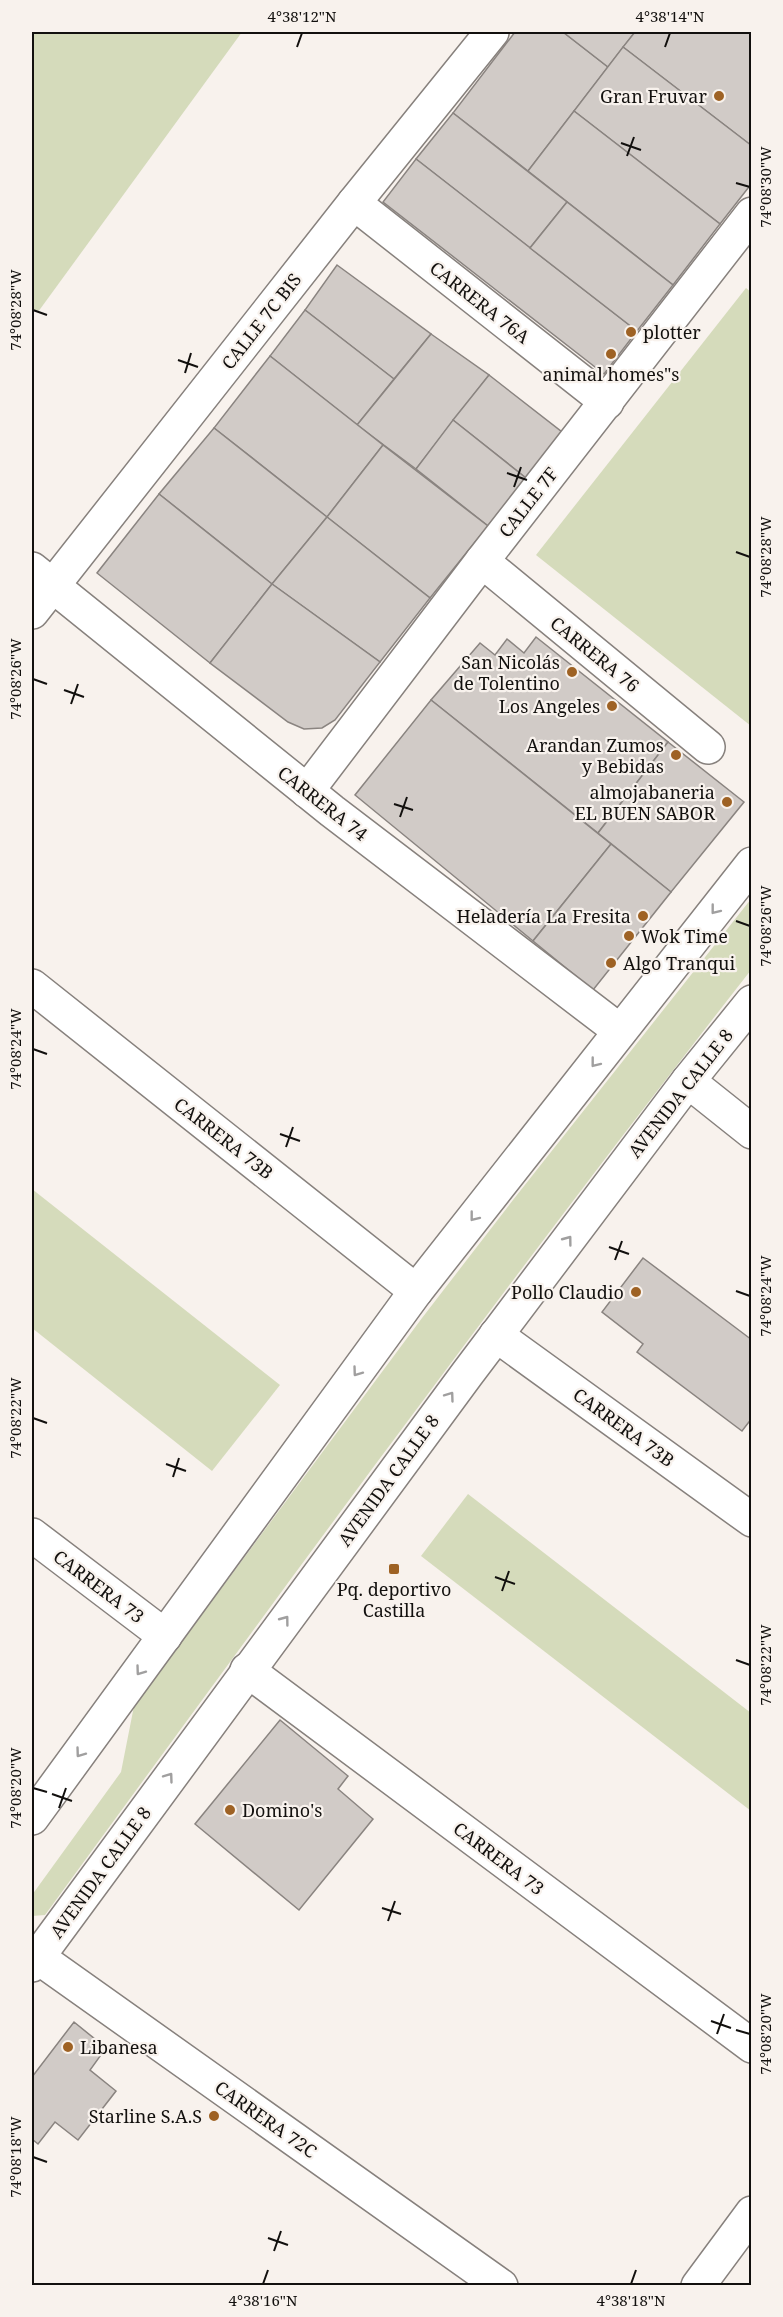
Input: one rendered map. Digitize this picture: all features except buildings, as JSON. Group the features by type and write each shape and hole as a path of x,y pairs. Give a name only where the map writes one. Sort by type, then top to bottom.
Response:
{"street":[{"name":"CALLE 7C BIS","path":"32,612 42,578 354,203 492,32"},
{"name":"CARRERA 76A","path":"354,203 607,402"},
{"name":"CALLE 7F","path":"307,792 482,561 752,214"},
{"name":"CARRERA 76","path":"482,561 708,747"},
{"name":"CARRERA 74","path":"42,578 307,792 620,1031"},
{"path":"32,1818 416,1291 752,864"},
{"name":"CARRERA 73B","path":"32,986 416,1291"},
{"name":"AVENIDA CALLE 8","path":"33,1958 496,1335 688,1081 752,1002"},
{"path":"688,1081 752,1132"},
{"name":"CARRERA 73B","path":"496,1335 752,1520"},
{"name":"CARRERA 73","path":"32,1535 165,1636"},
{"name":"CARRERA 73","path":"247,1670 752,2046"},
{"name":"CARRERA 72C","path":"33,1958 501,2286"},
{"path":"698,2286 752,2213"}],"green space":[{"path":"32,32 242,32 38,312 32,308"},
{"path":"746,288 752,293 751,726 536,555"},
{"path":"751,899 751,970 482,1321 45,1915 32,1916 32,1895 121,1772 134,1706 422,1318"},
{"path":"32,1189 280,1385 212,1471 32,1328"},
{"path":"468,1494 751,1713 751,1811 421,1556"}],"place":[{"name":"Gran Fruvar","path":"719,96"},
{"name":"plotter","path":"631,332"},
{"name":"animal homes\"s","path":"611,354"},
{"name":"San Nicolás de Tolentino","path":"572,672"},
{"name":"Los Angeles","path":"612,706"},
{"name":"Arandan Zumos y Bebidas","path":"676,755"},
{"name":"almojabaneria EL BUEN SABOR","path":"727,802"},
{"name":"Heladería La Fresita","path":"643,916"},
{"name":"Wok Time","path":"629,936"},
{"name":"Algo Tranqui","path":"611,963"},
{"name":"Pollo Claudio","path":"636,1292"},
{"name":"Pq. deportivo Castilla","path":"394,1569"},
{"name":"Domino's","path":"230,1810"},
{"name":"Libanesa","path":"68,2047"},
{"name":"Starline S.A.S","path":"214,2116"}]}
